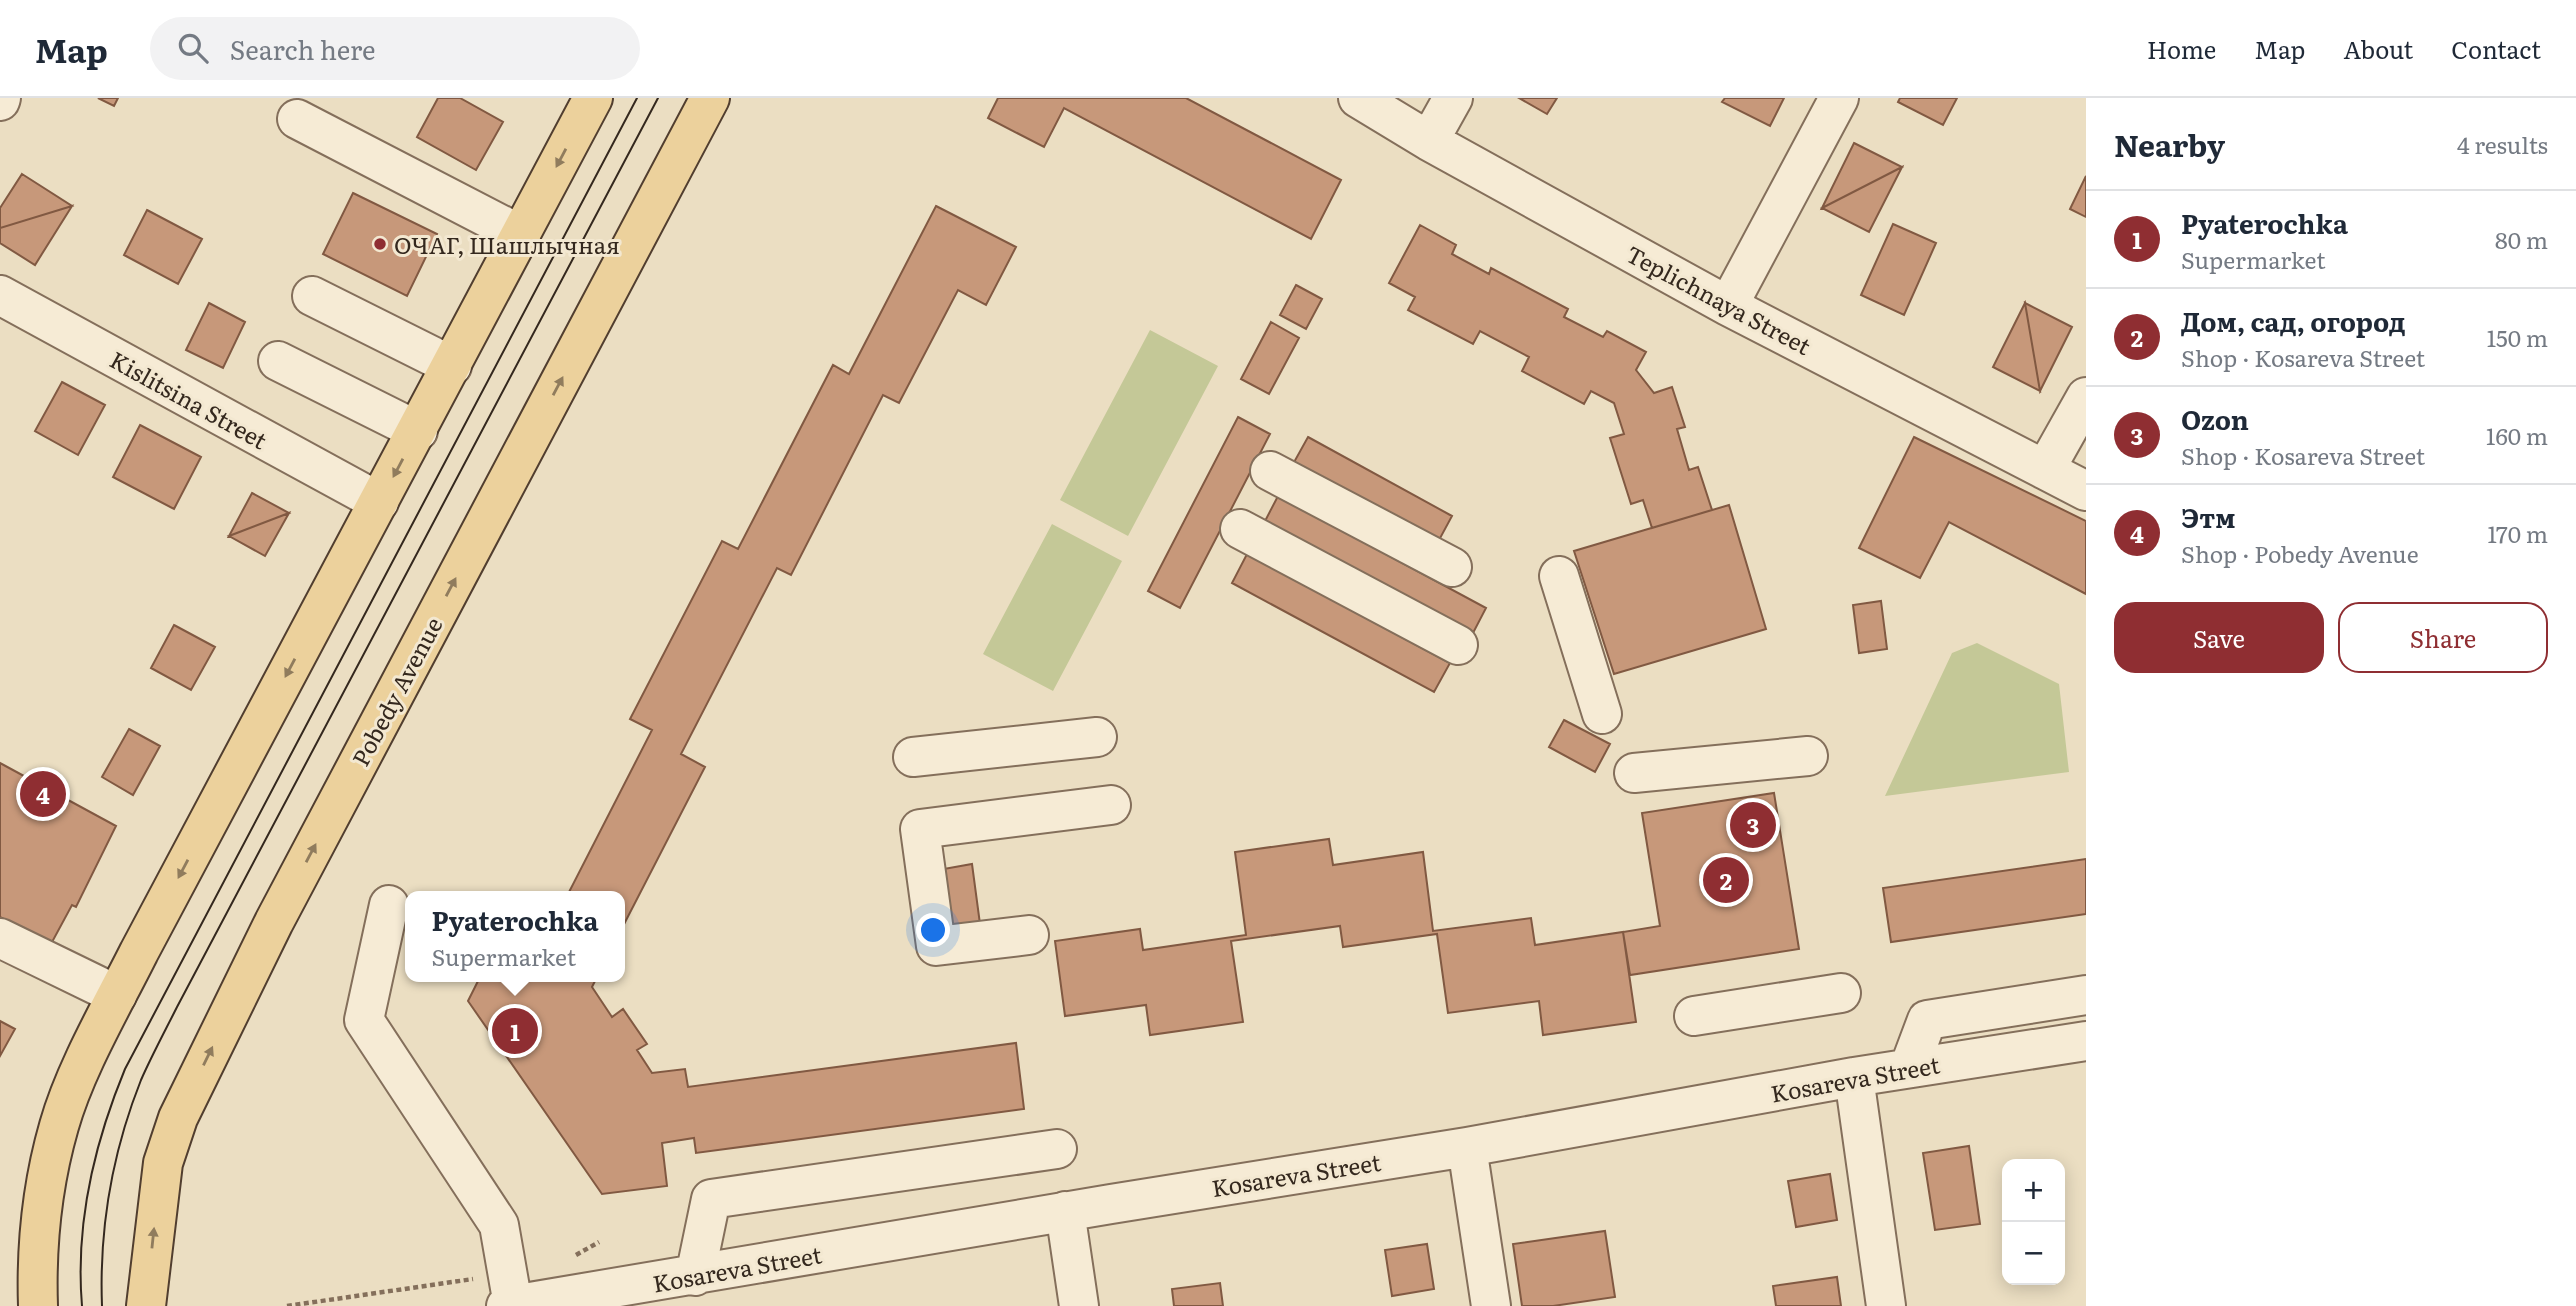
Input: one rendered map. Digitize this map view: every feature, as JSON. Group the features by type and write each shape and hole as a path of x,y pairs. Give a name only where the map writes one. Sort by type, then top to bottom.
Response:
{"main road":[{"path":"38,1306 40,1216 59,1125 86,1058 593,98"},
{"name":"Pobedy Avenue","path":"146,1306 163,1163 178,1118 274,922 710,98"}],"street":[{"name":"Teplichnaya Street","path":"1358,98 1429,141 1728,306 2086,491"},
{"path":"1429,141 1453,98"},
{"path":"1728,306 1839,98"},
{"path":"297,119 521,234"},
{"name":"Kislitsina Street","path":"0,295 250,416 379,502"},
{"path":"312,296 452,366"},
{"path":"278,361 418,431"},
{"path":"2045,470 2086,397"},
{"path":"1270,471 1452,567"},
{"path":"1240,529 1458,645"},
{"path":"1559,576 1602,714"},
{"path":"912,757 1097,737"},
{"path":"1634,773 1808,756"},
{"path":"1029,935 936,946 920,829 1111,805"},
{"path":"389,905 364,1020 499,1225 509,1295"},
{"path":"0,938 117,995"},
{"path":"1694,1016 1841,993"},
{"path":"1909,1069 1927,1020 2086,995"},
{"name":"Kosareva Street","path":"509,1295 624,1297 695,1276 1065,1211 1468,1147 1854,1077 2086,1041"},
{"path":"1854,1077 1886,1306"},
{"path":"1468,1147 1491,1306"},
{"path":"695,1276 711,1199 1057,1149"},
{"path":"1065,1211 1079,1306"}],"path":[{"path":"564,1257 575,1256 599,1242"},
{"path":"287,1306 509,1295"}],"green space":[{"path":"1150,330 1218,366 1128,536 1060,500"},
{"path":"1052,524 1122,561 1053,691 983,654"},
{"path":"1977,643 2059,684 2069,772 1885,796 1952,653"}],"building":[{"path":"98,98 118,98 114,106"},
{"path":"438,98 460,98 503,122 476,170 417,137"},
{"path":"998,98 1186,98 1341,180 1311,239 1064,108 1044,147 988,118"},
{"path":"1519,98 1557,98 1547,114"},
{"path":"1725,98 1784,98 1770,126 1722,102"},
{"path":"1900,98 1957,98 1943,125 1898,102"},
{"path":"1854,143 1902,167 1822,208"},
{"path":"1902,167 1869,232 1822,208"},
{"path":"22,174 72,206 0,228 0,208"},
{"path":"2086,176 2086,217 2070,209"},
{"name":"ОЧАГ, Шашлычная","path":"353,193 437,234 407,296 323,254"},
{"path":"72,206 35,265 0,243 0,228"},
{"path":"936,206 1016,247 986,305 958,290 899,403 883,395 791,575 777,568 681,754 705,767 625,922 625,891 570,891 652,730 630,719 722,541 738,549 833,365 849,374"},
{"path":"147,210 202,239 178,284 124,255"},
{"path":"1893,224 1936,243 1904,315 1861,295"},
{"path":"1420,225 1456,245 1452,254 1489,274 1491,268 1568,309 1564,317 1603,337 1607,331 1646,352 1636,370 1654,393 1672,387 1685,427 1677,429 1689,470 1698,467 1712,510 1652,528 1643,500 1631,504 1610,438 1624,434 1614,403 1591,391 1584,404 1522,371 1529,357 1480,331 1473,344 1408,310 1415,297 1389,283"},
{"path":"1296,285 1322,299 1306,329 1280,315"},
{"path":"209,303 245,322 223,368 186,350"},
{"path":"2025,303 2040,391 1993,367"},
{"path":"2025,303 2072,327 2040,391"},
{"path":"1271,322 1299,338 1269,394 1241,379"},
{"path":"62,382 105,405 78,455 35,431"},
{"path":"1238,417 1270,434 1180,608 1148,591"},
{"path":"140,425 201,457 174,509 113,477"},
{"path":"1308,437 1452,516 1438,542 1293,464"},
{"path":"1914,437 2086,521 2086,594 1949,522 1920,578 1859,548"},
{"path":"252,493 289,513 229,536"},
{"path":"1278,496 1486,608 1472,635 1264,523"},
{"path":"1729,505 1766,629 1614,674 1574,551"},
{"path":"289,513 265,556 229,536"},
{"path":"1247,554 1450,663 1434,692 1232,583"},
{"path":"1881,601 1887,649 1859,653 1853,605"},
{"path":"174,625 215,647 191,690 151,668"},
{"path":"1564,720 1610,744 1595,772 1549,747"},
{"path":"129,729 160,746 133,795 102,777"},
{"path":"0,763 116,826 76,907 72,905 51,944 0,917"},
{"path":"1774,793 1799,949 1630,975 1623,932 1660,926 1642,813"},
{"path":"1329,839 1333,865 1423,852 1433,931 1531,918 1535,945 1623,932 1636,1022 1543,1035 1539,1001 1448,1013 1437,934 1343,947 1340,926 1231,941 1243,1022 1150,1035 1146,1005 1065,1016 1055,941 1140,929 1143,950 1246,935 1235,852"},
{"path":"2086,859 2086,914 1891,942 1883,888"},
{"path":"972,864 980,924 947,929 938,870"},
{"path":"478,982 594,982 592,987 612,1017 623,1009 647,1044 637,1050 652,1073 685,1069 688,1087 1016,1043 1024,1109 696,1153 694,1138 662,1143 667,1186 602,1194 468,1001"},
{"path":"0,1021 15,1029 0,1056"},
{"path":"1969,1146 1980,1224 1935,1230 1923,1153"},
{"path":"1830,1174 1837,1220 1796,1227 1788,1181"},
{"path":"1605,1231 1615,1297 1553,1306 1522,1306 1513,1244"},
{"path":"1427,1244 1434,1289 1392,1296 1385,1250"},
{"path":"1837,1277 1841,1306 1776,1306 1773,1286"},
{"path":"1220,1283 1223,1306 1174,1306 1172,1289"}],"tram line":[{"path":"82,1306 81,1245 89,1185 104,1126 125,1069 637,98"},
{"path":"102,1306 105,1219 115,1163 131,1107 145,1071 658,98"}],"place":[{"name":"ОЧАГ, Шашлычная","path":"380,244"},
{"name":"Этм","path":"43,794"},
{"name":"Ozon","path":"1753,825"},
{"name":"Дом, сад, огород","path":"1726,880"},
{"name":"Pyaterochka","path":"515,1031"}]}
